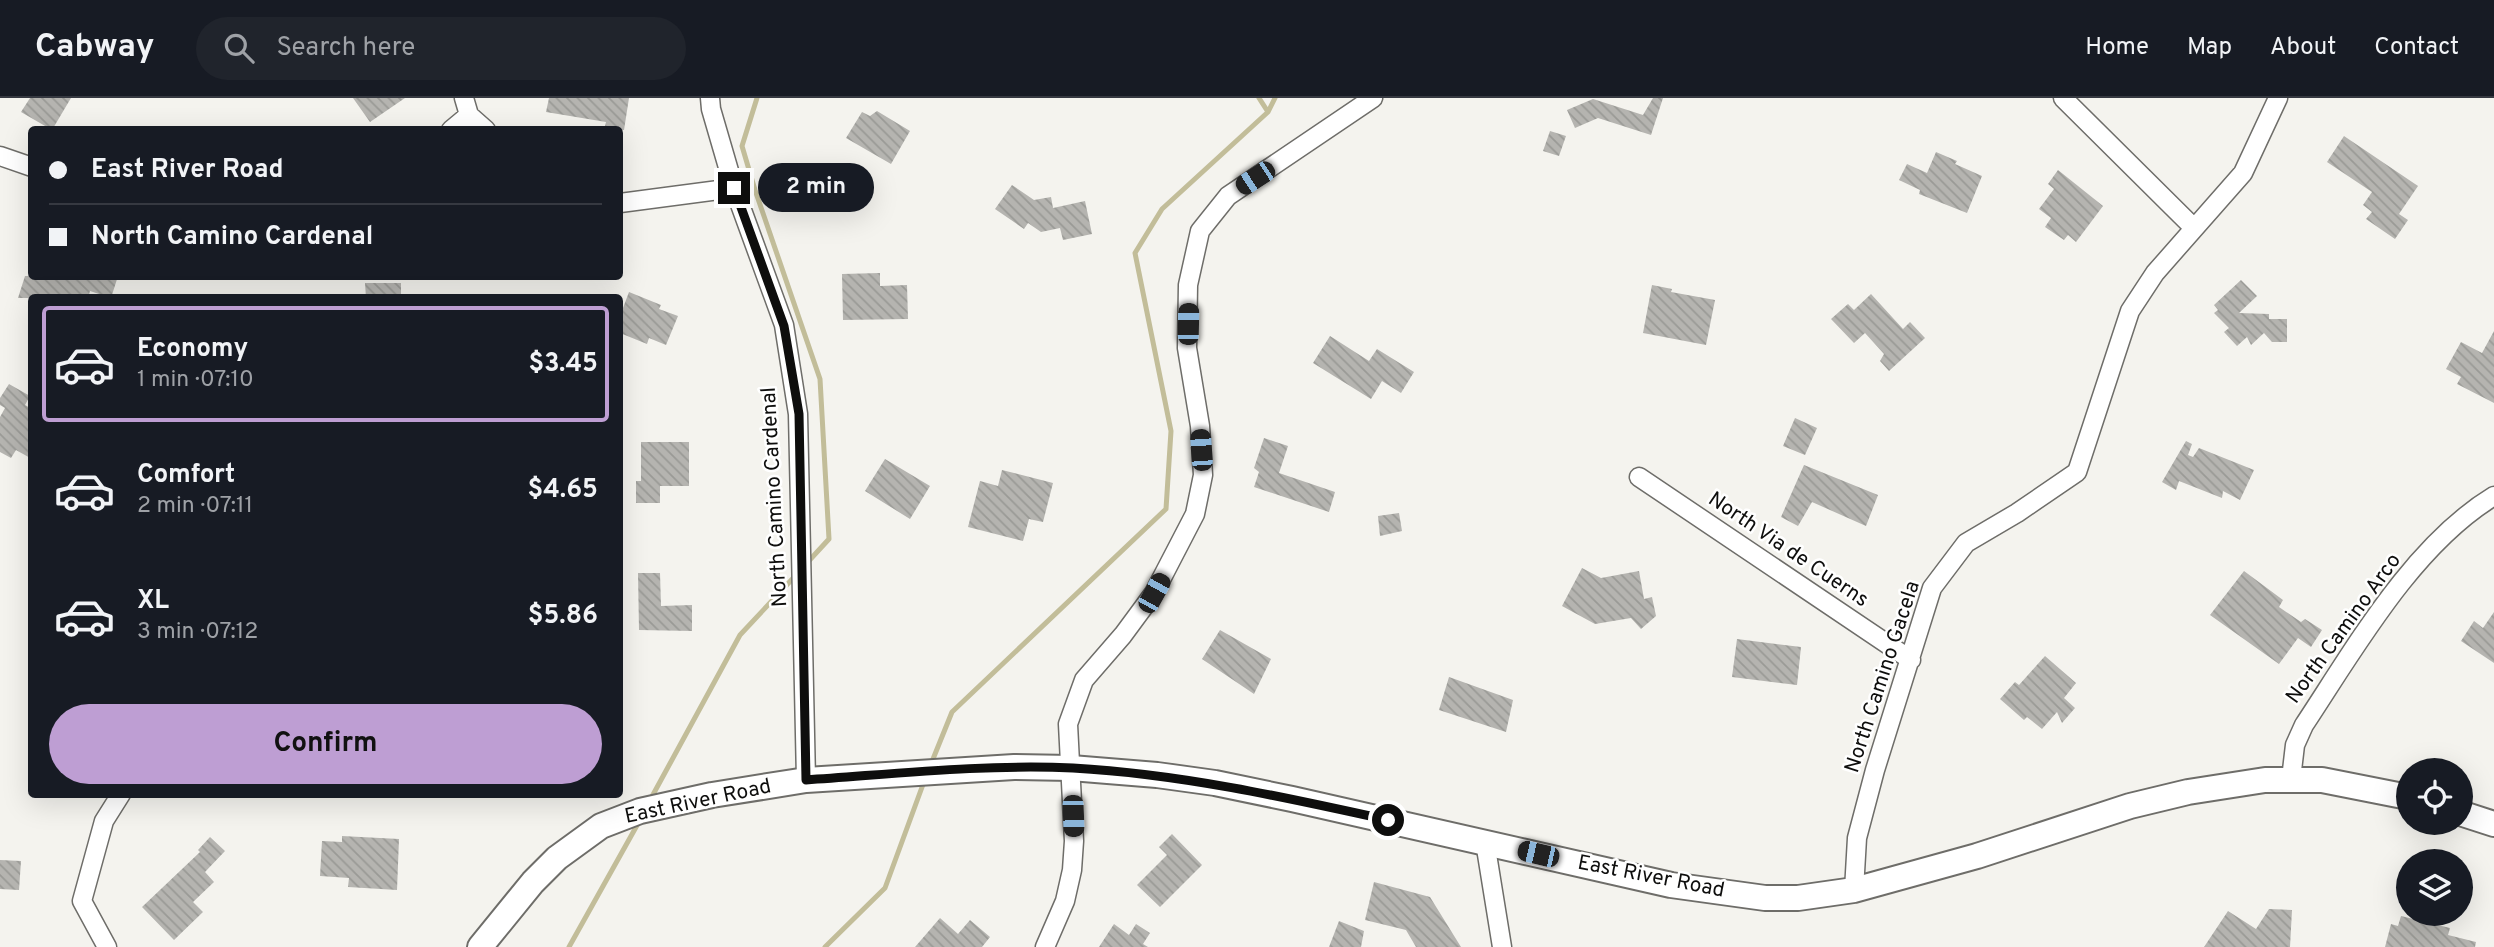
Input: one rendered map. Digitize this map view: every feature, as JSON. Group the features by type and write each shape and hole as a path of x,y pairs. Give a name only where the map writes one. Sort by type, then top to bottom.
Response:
{"street":[{"name":"North Camino Cardenal","path":"710,98 734,188 784,326 799,414 806,780"},
{"path":"1045,947 1065,901 1072,870 1072,768 1068,724 1084,680 1123,635 1154,593 1195,514 1203,475 1200,426 1187,348 1188,285 1200,231 1228,196 1373,98"},
{"path":"2063,98 2194,228"},
{"name":"North Camino Gacela","path":"1853,890 1857,838 1875,770 1932,588 1966,543 2017,513 2077,472 2130,311 2155,273 2243,173 2278,98"},
{"path":"454,126 467,106 483,126"},
{"path":"0,156 28,166"},
{"path":"623,203 734,188"},
{"name":"North Via de Cuerns","path":"1639,477 1911,660"},
{"name":"North Camino Arco","path":"2291,779 2295,745 2304,725 2400,583 2444,537 2479,505 2494,496"},
{"name":"East River Road","path":"480,947 533,882 557,858 601,826 640,811 712,795 806,780 1014,767 1125,772 1215,783 1671,885 1751,896 1798,898 1853,890 1977,856 2130,806 2188,792 2265,780 2291,779 2322,780 2396,795"},
{"path":"107,947 82,901 104,821 118,798"},
{"path":"2473,817 2494,824"},
{"path":"1485,842 1502,947"}],"building":[{"path":"30,98 71,98 54,126 45,126 21,112"},
{"path":"353,98 405,98 370,122"},
{"path":"549,98 629,98 624,130 623,126 605,126 606,122 546,112"},
{"path":"1653,98 1663,98 1651,135 1598,118 1575,128 1567,110 1593,99 1643,115"},
{"path":"877,111 910,131 891,164 846,138 862,112 870,116"},
{"path":"1550,131 1566,136 1559,156 1543,151"},
{"path":"2344,136 2418,186 2399,214 2408,220 2395,239 2366,219 2372,212 2363,205 2372,192 2327,162"},
{"path":"1936,152 1982,176 1967,213 1919,194 1920,190 1899,180 1907,164 1927,173"},
{"path":"2058,170 2103,206 2076,242 2068,235 2064,240 2045,227 2051,218 2039,209 2054,189 2048,184"},
{"path":"1012,185 1034,200 1051,197 1053,208 1085,201 1092,234 1063,240 1060,228 1041,232 1028,223 1024,229 995,209"},
{"path":"880,273 880,286 907,285 908,319 843,320 842,274"},
{"path":"25,276 28,276 28,280 117,280 112,294 90,291 89,294 28,294 28,298 18,298"},
{"path":"2241,280 2257,296 2239,313 2269,314 2269,319 2287,319 2287,342 2272,342 2264,333 2251,345 2247,337 2237,346 2224,332 2229,328 2214,313 2218,310 2214,305"},
{"path":"365,283 401,283 401,294 366,294"},
{"path":"1652,285 1672,289 1671,292 1715,300 1706,345 1643,333"},
{"path":"629,292 661,305 659,309 678,316 666,345 649,338 647,344 623,334 623,308"},
{"path":"1871,294 1903,329 1910,322 1925,338 1889,371 1880,361 1884,354 1865,333 1854,343 1831,319 1848,304 1854,310"},
{"path":"2494,331 2494,403 2457,384 2461,377 2446,369 2461,342 2482,353"},
{"path":"1330,336 1369,361 1377,349 1414,372 1401,393 1382,381 1371,399 1313,363"},
{"path":"9,384 28,395 25,405 28,407 28,457 16,450 11,458 0,452 0,417 5,408 0,405 0,398"},
{"path":"1795,418 1817,428 1805,455 1783,446"},
{"path":"1264,438 1288,446 1279,473 1335,492 1329,512 1254,487 1259,472 1254,468"},
{"path":"2186,441 2192,444 2188,455 2193,457 2199,448 2254,470 2240,500 2223,491 2222,498 2179,481 2176,490 2162,482"},
{"path":"641,442 689,442 689,486 660,486 660,503 636,503 636,481 641,481"},
{"path":"885,459 930,486 910,519 865,491"},
{"path":"1804,465 1878,495 1866,526 1812,502 1798,526 1781,517"},
{"path":"1002,470 1053,483 1043,522 1029,519 1023,541 968,527 980,481 998,486"},
{"path":"1399,513 1402,531 1380,536 1378,516"},
{"path":"1582,568 1601,578 1639,571 1644,599 1652,597 1656,616 1641,629 1631,618 1595,624 1562,606"},
{"path":"2244,571 2283,600 2279,607 2301,622 2305,619 2322,630 2311,647 2298,638 2279,664 2210,615"},
{"path":"638,573 660,573 661,606 692,605 692,631 639,630"},
{"path":"2494,612 2494,663 2461,641 2474,621 2483,628"},
{"path":"1220,630 1271,659 1254,694 1202,659"},
{"path":"1737,639 1801,647 1797,685 1732,677"},
{"path":"2045,656 2076,683 2064,698 2075,708 2062,723 2057,712 2042,729 2027,717 2024,720 2000,699 2015,682 2019,685"},
{"path":"1449,677 1513,700 1506,732 1439,710"},
{"path":"1172,834 1202,865 1160,907 1137,885 1167,855 1159,847"},
{"path":"342,836 399,839 397,890 348,887 349,878 320,876 322,841 342,842"},
{"path":"210,837 225,851 205,872 214,882 193,902 203,912 174,940 142,907 200,852 198,850"},
{"path":"0,860 21,861 19,890 0,889"},
{"path":"1374,882 1430,897 1461,947 1416,947 1406,930 1365,920"},
{"path":"2269,909 2292,910 2290,947 2204,947 2228,911 2256,929"},
{"path":"940,918 958,934 970,920 990,937 982,947 915,947"},
{"path":"1339,921 1364,931 1361,947 1329,947"},
{"path":"1114,924 1129,935 1136,924 1150,933 1143,944 1148,947 1099,947"},
{"path":"2391,924 2450,928 2448,935 2476,942 2475,947 2385,947"}],"waterway":[{"path":"757,98 742,146 820,379 829,539 806,564"},
{"path":"931,764 952,712 1166,509 1171,431 1135,253 1162,209 1268,112 1259,98"},
{"path":"1268,112 1275,98"},
{"path":"649,802 740,635 797,574"},
{"path":"825,947 885,888 925,779"},
{"path":"569,947 640,820"}],"route":[{"path":"734,188 784,326 799,414 806,780 1014,767 1072,768 1215,783 1388,820"}]}
